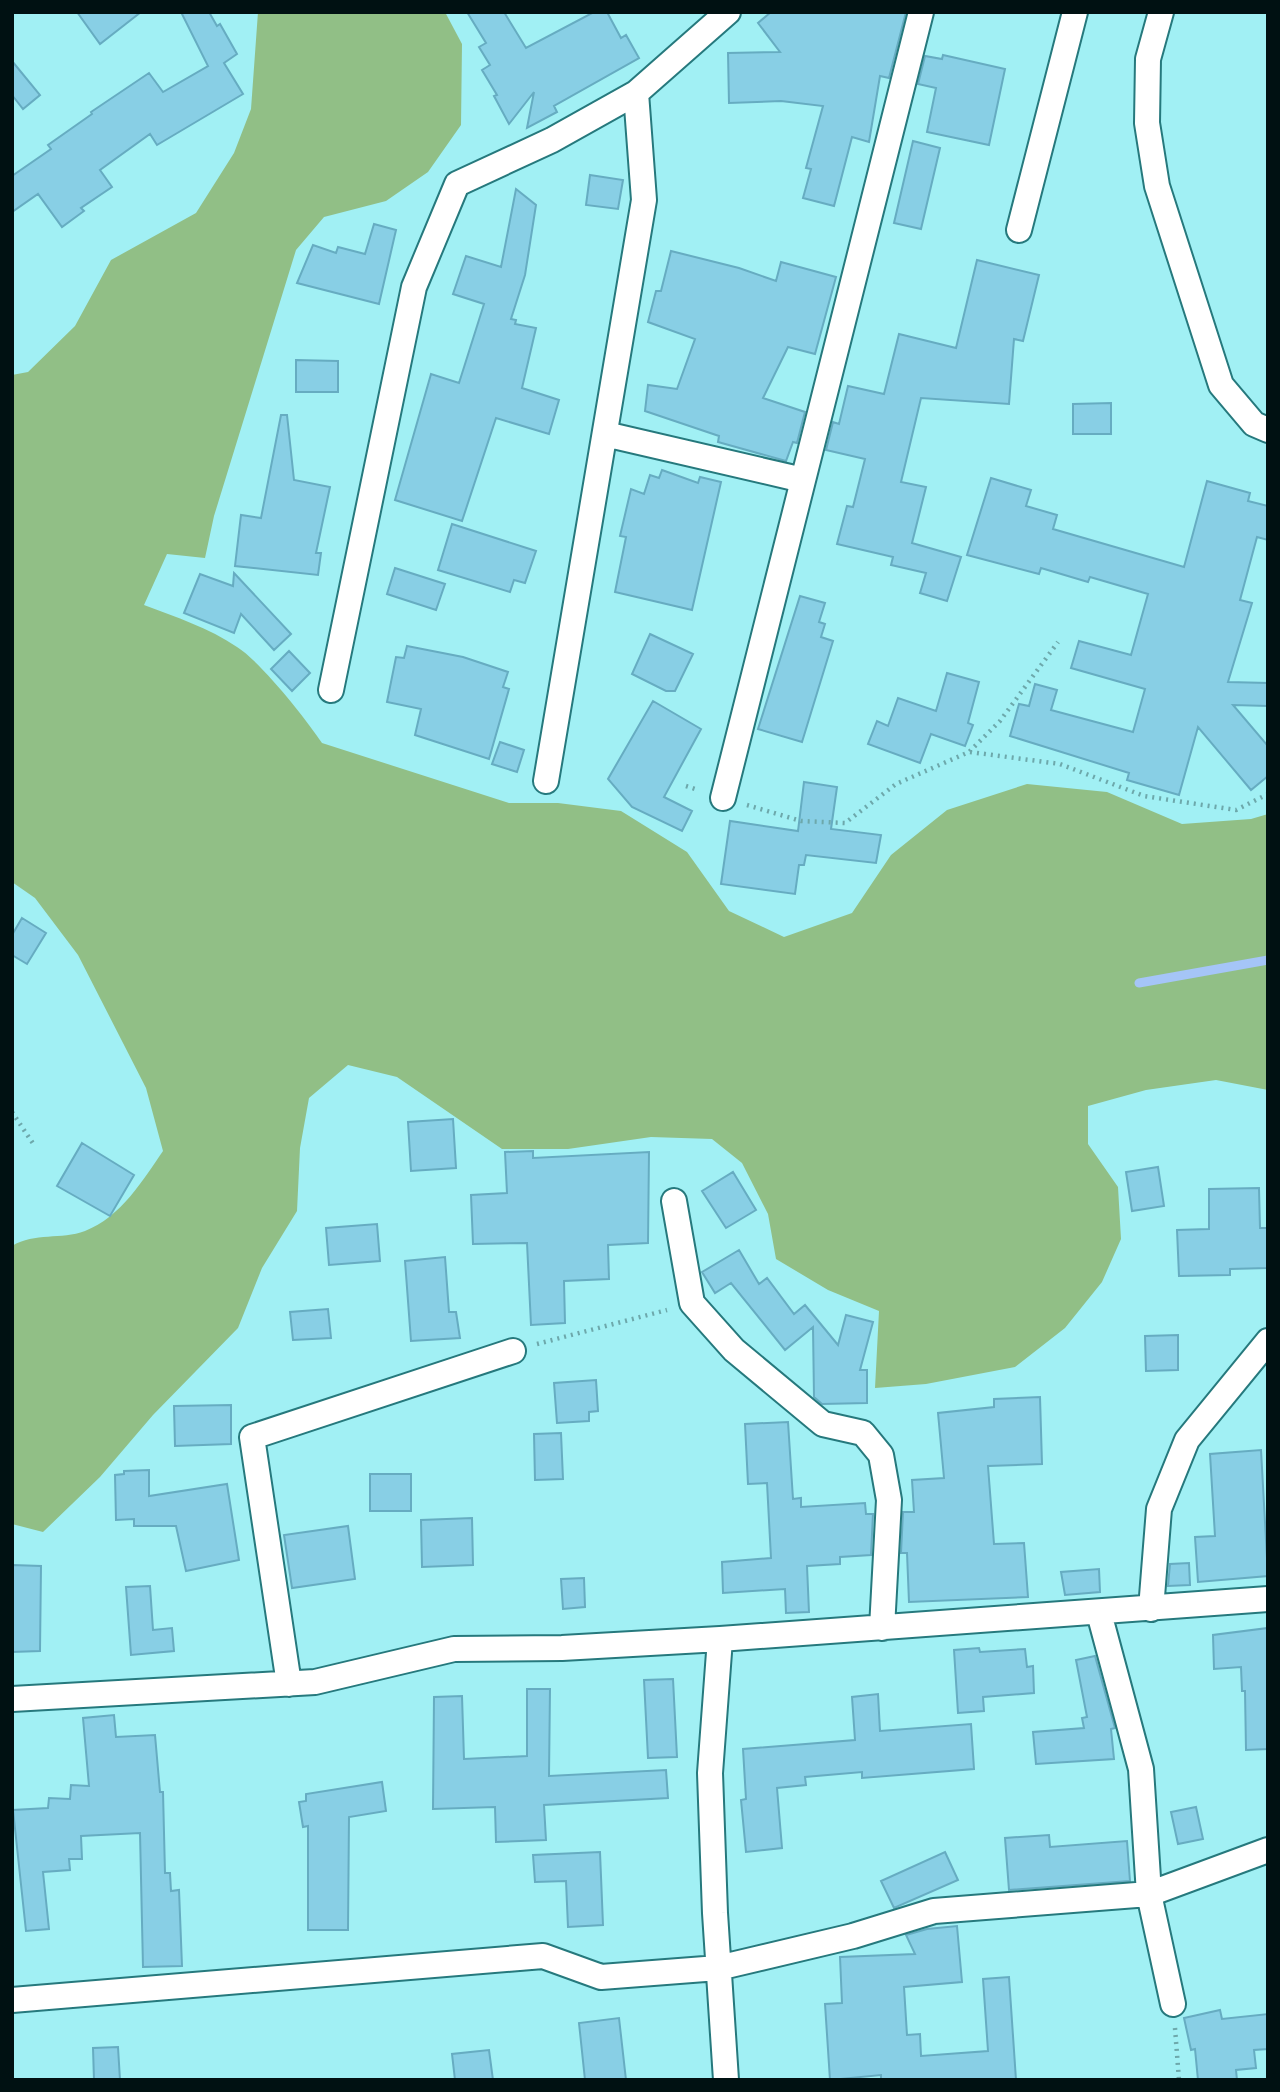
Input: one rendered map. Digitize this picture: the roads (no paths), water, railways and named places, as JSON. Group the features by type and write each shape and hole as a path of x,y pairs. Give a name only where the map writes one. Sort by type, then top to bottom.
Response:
{"street":[{"path":"331,690 414,288 457,184 552,140 636,93 728,12"},
{"path":"723,797 921,12"},
{"path":"1019,230 1075,12"},
{"path":"1161,12 1148,59 1147,111 1157,186 1221,385 1254,424 1268,430"},
{"path":"547,781 645,200 636,93"},
{"path":"605,434 803,480"},
{"path":"674,1201 692,1303 734,1350 823,1424 863,1433 881,1455 889,1500 882,1628"},
{"path":"1151,1609 1159,1509 1188,1440 1268,1341"},
{"path":"289,1684 252,1437 513,1351"},
{"path":"12,1699 315,1682 454,1649 562,1648 720,1639 1268,1599"},
{"path":"1099,1613 1141,1769 1149,1894 1172,2004"},
{"path":"720,1639 710,1773 718,1968 726,2080"},
{"path":"12,2000 543,1956 601,1977 718,1968 853,1936 934,1910 1149,1894 1268,1850"}],"waterway":[{"path":"1139,983 1268,960"}]}
